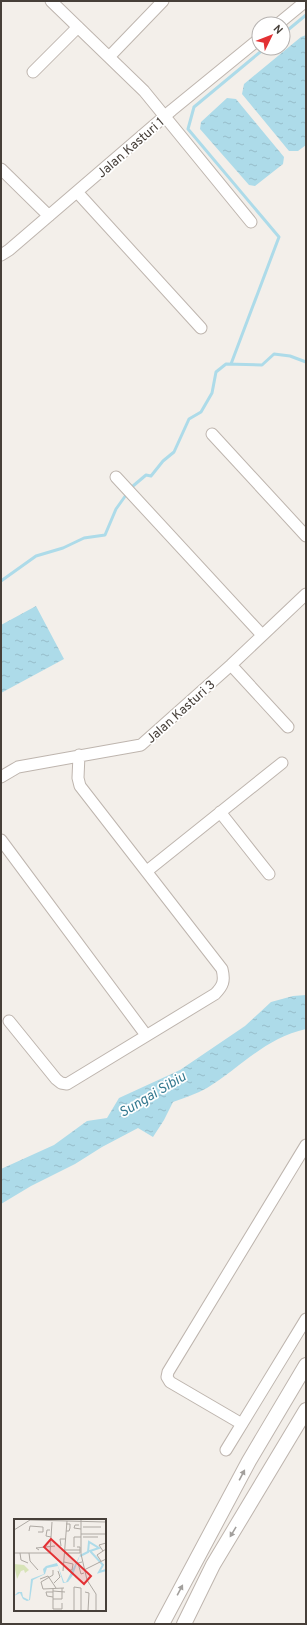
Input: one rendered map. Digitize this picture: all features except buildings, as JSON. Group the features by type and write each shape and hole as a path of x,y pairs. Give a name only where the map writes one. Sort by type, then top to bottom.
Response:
{"street":[{"path":"51,1 144,91 251,222"},
{"path":"109,57 163,1"},
{"path":"288,16 306,1"},
{"path":"33,72 78,27"},
{"name":"Jalan Kasturi 1","path":"1,255 251,47"},
{"path":"1,169 49,216"},
{"path":"77,192 201,328"},
{"path":"212,434 306,536"},
{"path":"116,477 262,635"},
{"name":"Jalan Kasturi 3","path":"1,777 18,767 78,755 142,745 262,635 304,599"},
{"path":"230,665 288,727"},
{"path":"9,1021 56,1079 61,1083 67,1084 215,994 222,986 224,978 222,969 80,786 78,778 78,755"},
{"path":"147,871 282,762"},
{"path":"220,812 269,874"},
{"path":"1,840 146,1035"},
{"path":"242,1424 170,1382 167,1377 168,1372 306,1145"},
{"path":"226,1450 306,1319"},
{"path":"162,1624 249,1461 306,1365"},
{"path":"184,1624 214,1565 306,1410"},
{"path":"289,1438 306,1426"}],"water":[{"path":"306,35 306,145 298,151 289,151 242,94 244,84 278,56 291,56 291,45"},
{"path":"227,98 236,99 284,157 283,164 255,186 249,185 200,129 201,122"},
{"path":"36,606 64,659 1,693 1,625"},
{"name":"Sungai Sibiu","path":"306,995 306,1029 291,1033 278,1039 254,1054 207,1088 173,1102 153,1137 138,1128 1,1204 1,1169 54,1145 87,1121 107,1118 119,1098 180,1070 245,1026 271,1002 293,996"}],"waterway":[{"path":"291,27 306,15"},
{"path":"231,364 279,237 188,129 194,107 255,56"},
{"path":"133,486 146,475 151,476 163,461 174,452 189,419 201,412 212,393 216,372 226,364 262,365 274,354 290,356 306,362"},
{"path":"1,581 36,556 63,548 84,538 105,535 116,509 126,495"}]}
